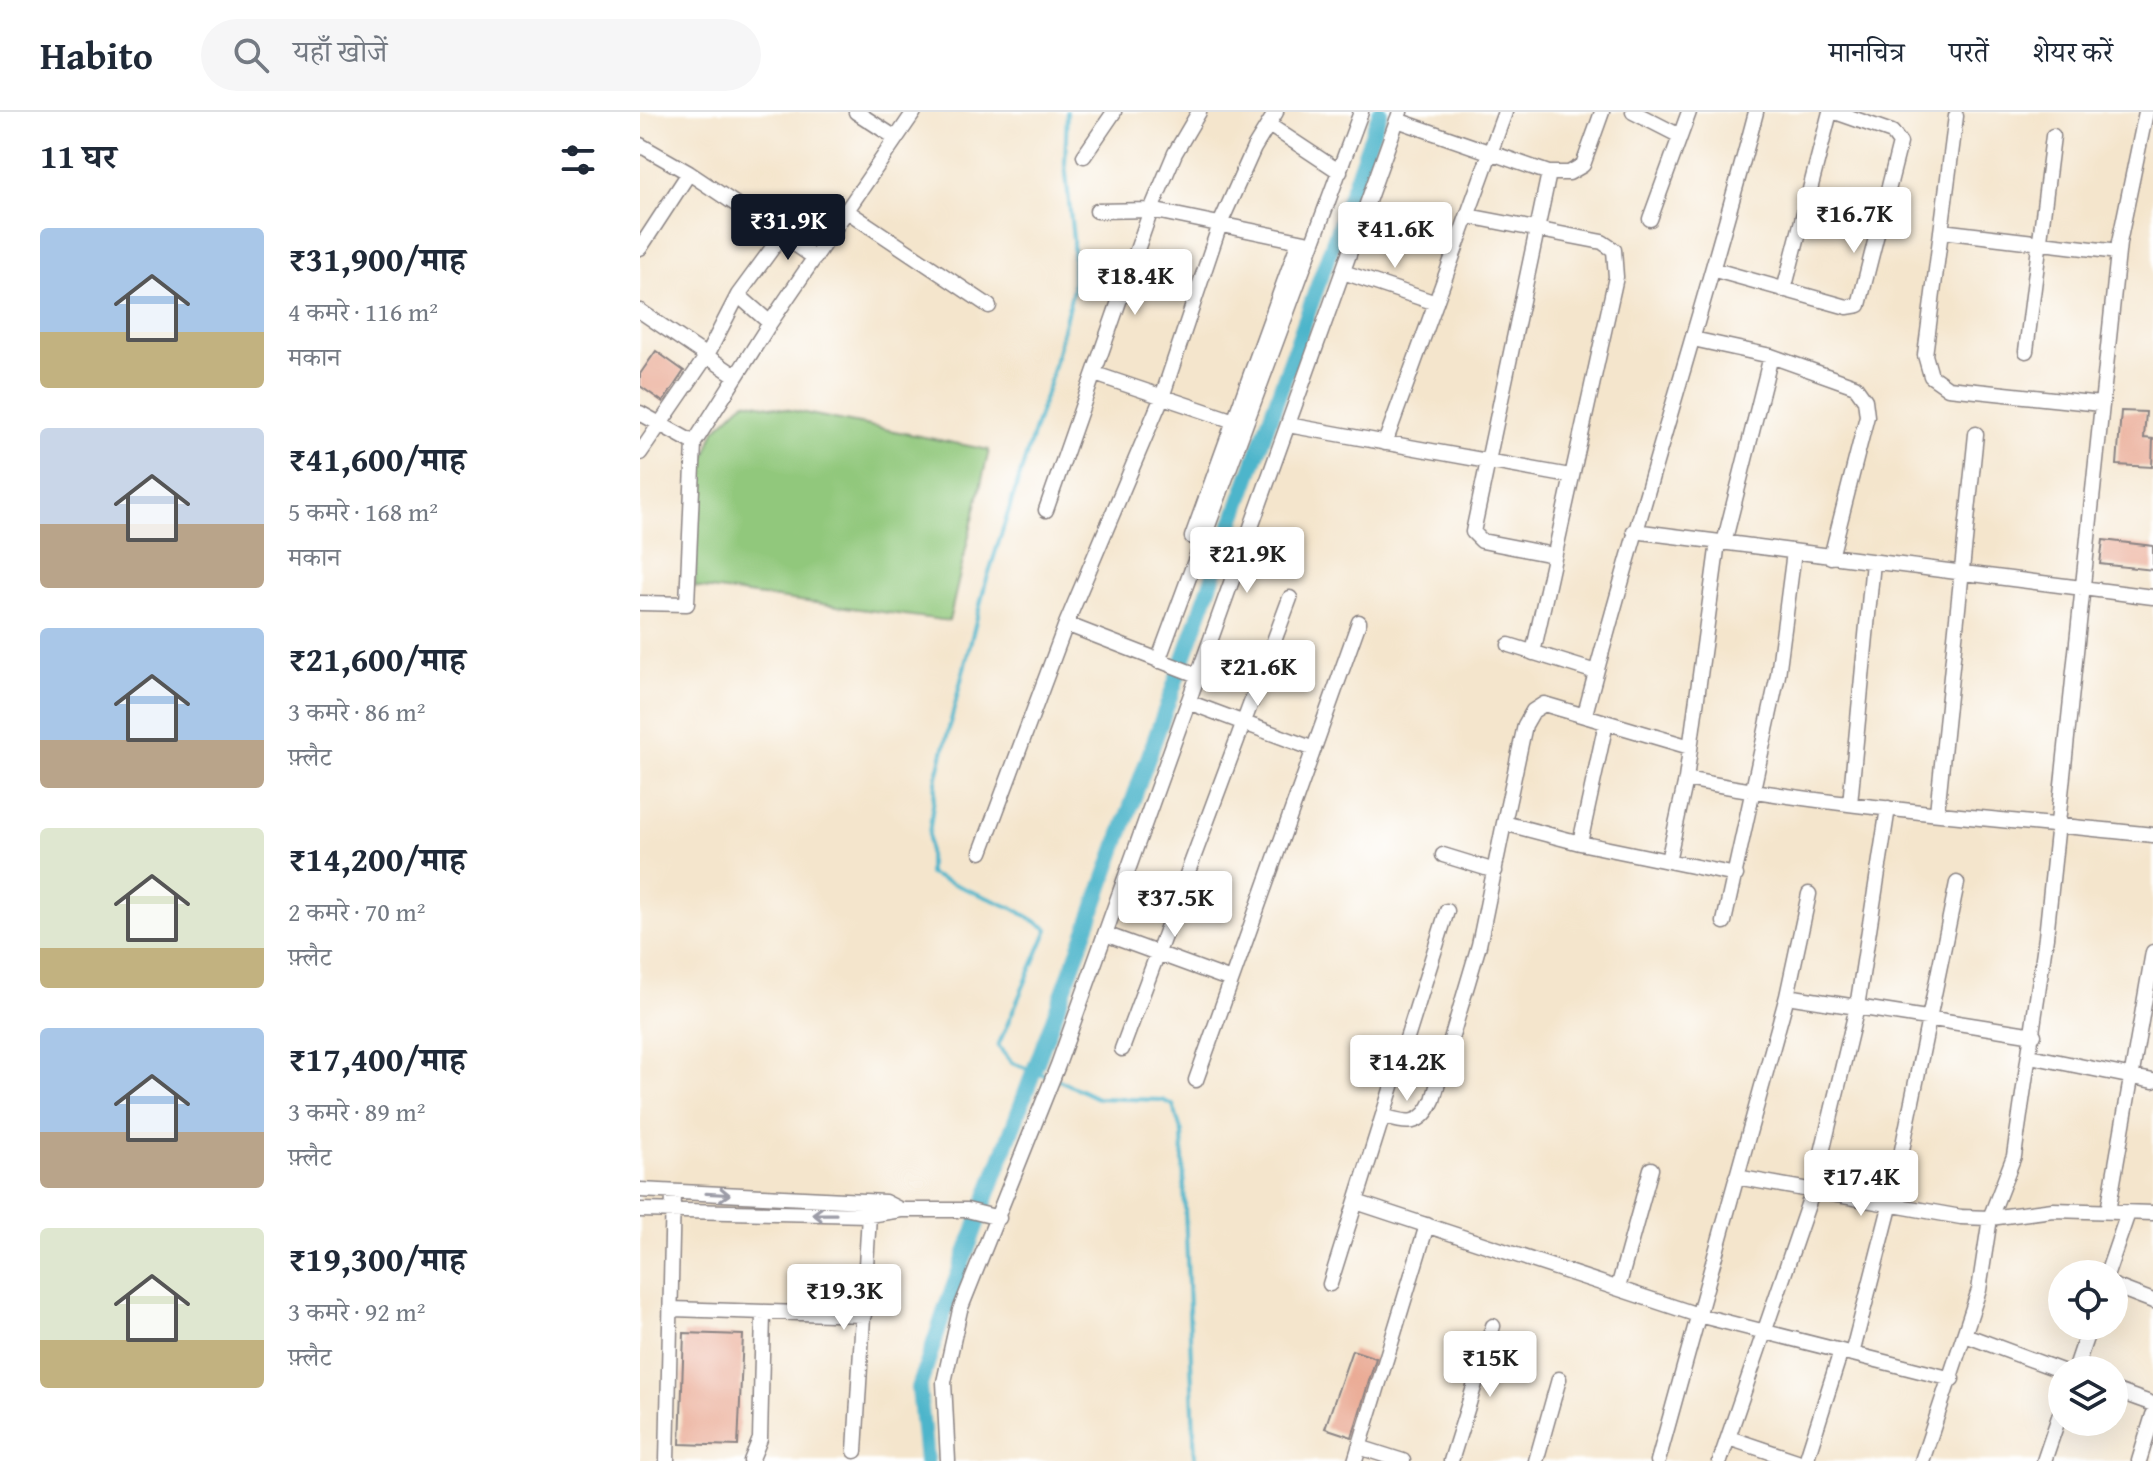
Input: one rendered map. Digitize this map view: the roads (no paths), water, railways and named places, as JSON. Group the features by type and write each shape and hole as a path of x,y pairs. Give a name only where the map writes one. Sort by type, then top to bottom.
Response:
{"street":[{"path":"856,112 896,138"},
{"path":"640,603 687,604 694,443 770,323 914,112"},
{"path":"1084,156 1114,112"},
{"path":"1046,510 1151,210 1175,153 1199,112"},
{"path":"1162,662 1361,112"},
{"path":"1385,443 1505,112"},
{"path":"948,1461 944,1409 947,1359 960,1310 1058,1065 1188,702 1192,673 1288,425 1399,116 1549,173 1569,173 1583,165 1602,112"},
{"path":"1633,112 1680,136"},
{"path":"1650,219 1689,112"},
{"path":"1585,714 1634,531 1715,270 1756,112"},
{"path":"1715,270 1784,290 1847,307 1859,305 1900,143 1892,132 1833,112 1784,290"},
{"path":"1922,1461 1952,1379 1979,1290 1990,1218 2014,1156 2034,1035 2118,252 2146,112"},
{"path":"1956,116 1925,355 1931,376 1948,388 2101,404"},
{"path":"981,852 1066,624 1162,397 1220,224 1272,118 1340,172"},
{"path":"2026,351 2053,136"},
{"path":"640,145 689,173 815,258"},
{"path":"640,248 689,173"},
{"path":"1549,173 1473,532 1482,541 1553,555"},
{"path":"1097,211 1151,210 1315,245"},
{"path":"847,211 989,306"},
{"path":"1468,216 1602,242 1614,250 1617,261 1533,653"},
{"path":"1941,231 2118,252"},
{"path":"640,453 706,357 738,295 782,235"},
{"path":"1192,537 1299,241"},
{"path":"1343,272 1436,303"},
{"path":"738,295 770,323"},
{"path":"640,311 736,376"},
{"path":"1693,339 1771,356 1855,386 1865,400 1865,427 1831,557"},
{"path":"1668,861 1686,779 1721,543 1771,356"},
{"path":"1095,374 1234,421"},
{"path":"640,413 694,443"},
{"path":"1288,425 1570,476"},
{"path":"1937,812 1976,434"},
{"path":"1634,531 2153,597"},
{"path":"1724,922 1778,675 1794,552"},
{"path":"1850,804 1873,562"},
{"path":"1122,1049 1290,598"},
{"path":"1196,1080 1359,622"},
{"path":"1066,624 1192,673"},
{"path":"1509,645 1596,672"},
{"path":"1188,702 1314,749"},
{"path":"1383,1116 1413,1123 1428,1111 1479,945 1525,725 1533,711 1544,704 1690,747"},
{"path":"1580,843 1606,723"},
{"path":"1686,779 1754,792 1850,804 2153,835"},
{"path":"1720,1461 1813,1190 1857,1007 1888,808"},
{"path":"1504,823 1580,843 1736,875"},
{"path":"1443,855 1495,871"},
{"path":"1806,1461 1846,1352 1891,1203 1957,883"},
{"path":"1658,1461 1787,996 1809,894"},
{"path":"1330,1284 1447,911"},
{"path":"1105,934 1231,980"},
{"path":"2108,1211 2153,952"},
{"path":"1787,996 2034,1035"},
{"path":"2030,1056 2153,1081"},
{"path":"1618,1288 1651,1169"},
{"path":"1736,1177 1961,1217 1990,1218 2030,1211 2153,1213"},
{"path":"640,1190 885,1202 901,1210"},
{"path":"667,1461 673,1192"},
{"path":"1356,1202 1698,1315 1952,1379"},
{"path":"640,1210 869,1215 901,1210 967,1210 995,1217"},
{"path":"2112,1260 2128,1213"},
{"path":"855,1451 869,1215"},
{"path":"1403,1461 1357,1454 1427,1225"},
{"path":"2128,1291 2153,1301"},
{"path":"672,1309 864,1315"},
{"path":"751,1461 760,1439 763,1314"},
{"path":"1451,1461 1493,1326"},
{"path":"1965,1335 2048,1366"},
{"path":"1536,1461 1559,1379"},
{"path":"2128,1395 2153,1404"},
{"path":"2139,1461 2153,1415"},
{"path":"2044,1461 2052,1436"},
{"path":"1729,1438 1797,1461"}],"waterway":[{"path":"1048,1076 1012,1063 998,1046 1048,929 1015,909 929,874 929,834 937,776 985,585 1050,381 1073,289 1073,239 1065,164 1067,112"},
{"path":"926,1461 919,1388 946,1307 1091,917 1380,112"},
{"path":"1057,1079 1097,1098 1162,1100 1173,1105 1182,1133 1195,1461"}]}
